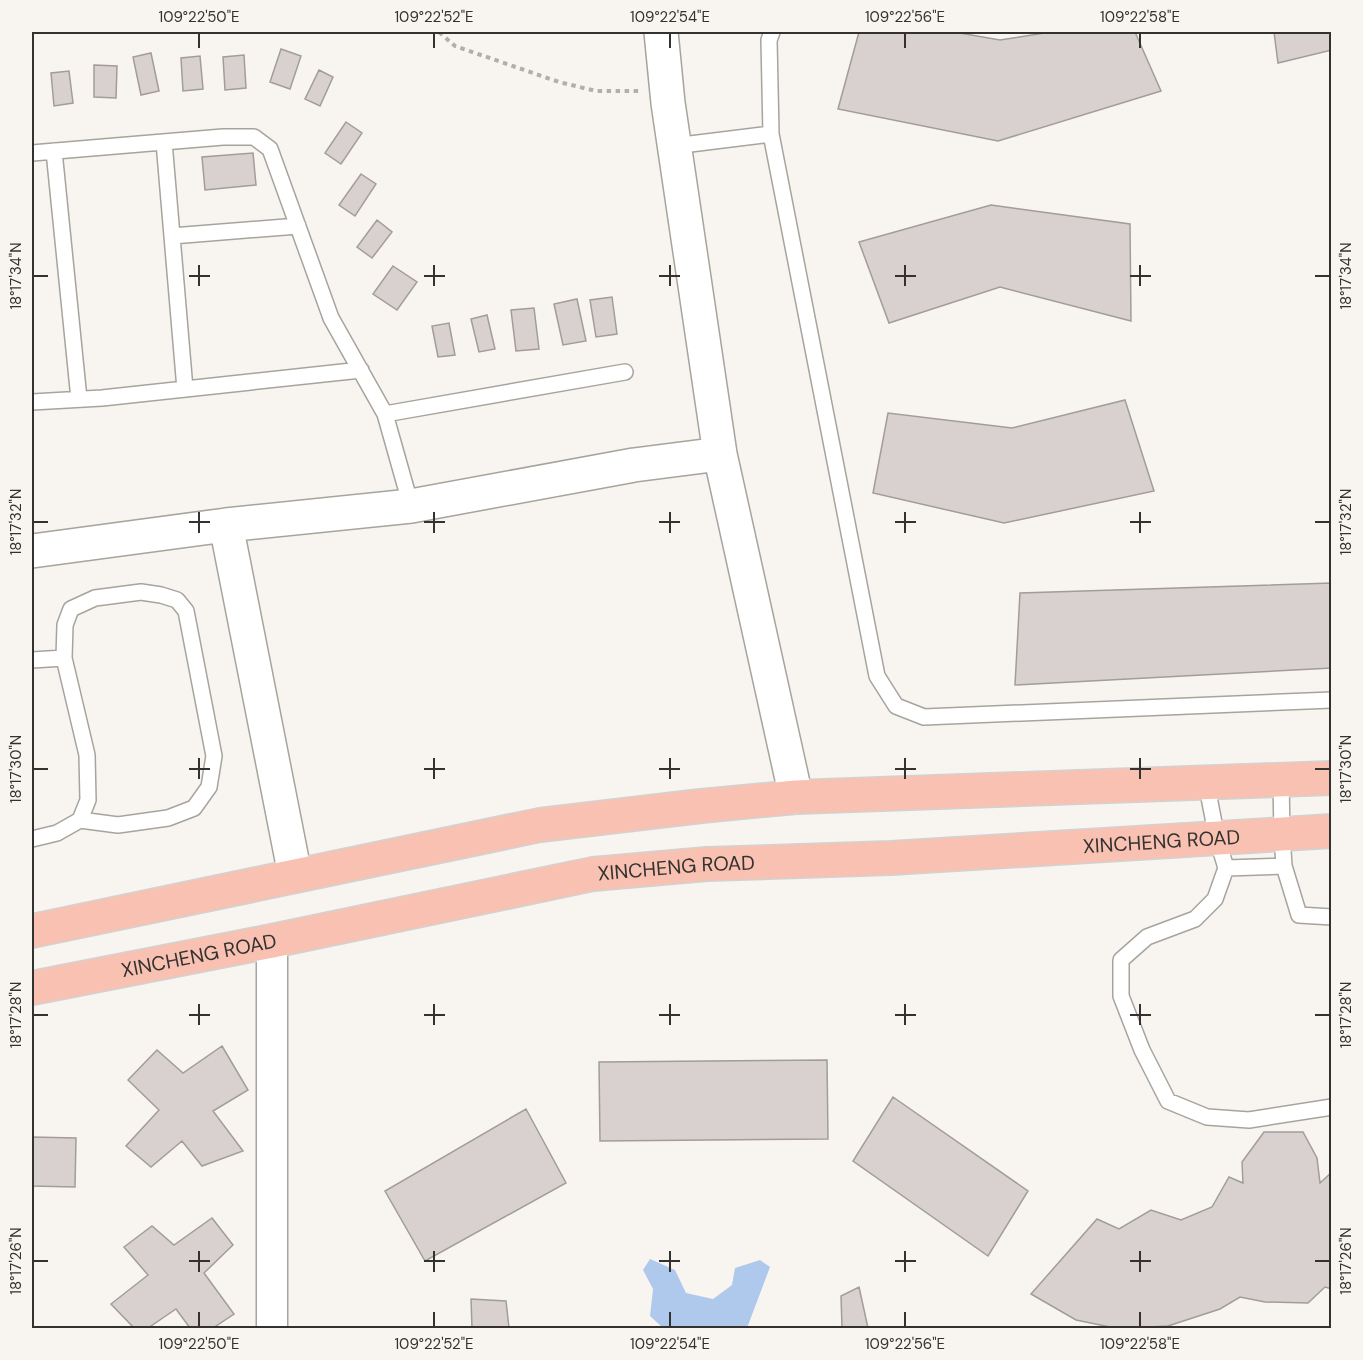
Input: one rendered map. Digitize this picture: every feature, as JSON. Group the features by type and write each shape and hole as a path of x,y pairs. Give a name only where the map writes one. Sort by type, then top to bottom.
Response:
{"main road":[{"path":"32,931 540,825 701,806 796,797 1332,778"},
{"name":"XINCHENG ROAD","path":"37,993 593,874 707,864 1283,850 1332,831"}],"street":[{"path":"661,32 666,90 720,454 796,797"},
{"path":"32,551 225,525 411,506 634,465 720,454"},
{"path":"225,525 295,875"},
{"path":"272,941 272,1329"}],"lane":[{"path":"772,32 768,40 771,134 877,676 896,706 924,717 1332,700"},
{"path":"674,146 771,134"},
{"path":"32,153 223,137 254,137 270,149 331,318 385,414 411,506"},
{"path":"164,142 185,389"},
{"path":"54,151 79,399"},
{"path":"172,236 298,226"},
{"path":"32,402 102,398 361,370"},
{"path":"385,414 624,372"},
{"path":"32,839 57,833 80,820 118,825 168,818 194,808 209,787 214,756 186,611 177,600 141,592 95,598 71,609 65,625 64,658 87,755 88,800 80,820"},
{"path":"32,660 64,658"},
{"path":"1281,780 1283,850 1299,915 1332,917"},
{"path":"1206,782 1222,853 1215,899 1195,919 1147,936 1120,960 1120,996 1142,1050 1168,1101 1207,1117 1249,1120 1332,1107"}],"path":[{"path":"439,32 455,46 559,82 596,91 666,90"}],"water":[{"path":"650,1259 675,1270 686,1293 713,1299 732,1285 735,1268 760,1260 770,1267 747,1328 663,1328 650,1316 653,1289 643,1270"}],"building":[{"path":"859,32 954,32 1000,40 1051,32 1135,32 1161,91 998,141 838,109"},
{"path":"1274,32 1332,32 1332,50 1278,63"},
{"path":"281,49 301,56 290,89 270,82"},
{"path":"151,53 159,91 141,95 133,57"},
{"path":"244,55 246,88 225,90 223,57"},
{"path":"200,56 203,89 183,91 181,58"},
{"path":"94,65 117,66 116,98 94,97"},
{"path":"319,70 333,77 320,106 305,99"},
{"path":"69,71 73,103 54,106 51,73"},
{"path":"346,122 362,133 341,164 325,153"},
{"path":"253,153 256,185 205,190 202,157"},
{"path":"361,174 376,184 355,216 339,205"},
{"path":"991,205 1130,224 1131,321 1000,287 889,323 859,242"},
{"path":"377,220 392,232 372,258 357,247"},
{"path":"393,266 417,282 397,310 373,294"},
{"path":"612,297 617,334 596,337 590,300"},
{"path":"577,299 586,341 563,345 554,304"},
{"path":"534,308 539,349 516,351 511,310"},
{"path":"487,315 495,349 479,352 471,319"},
{"path":"449,323 455,355 438,357 432,326"},
{"path":"1125,400 1154,491 1004,523 873,493 888,413 1012,428"},
{"path":"1332,583 1332,668 1015,685 1020,593"},
{"path":"222,1046 248,1090 213,1111 243,1151 202,1166 182,1141 151,1167 126,1146 159,1110 128,1080 157,1050 183,1073"},
{"path":"827,1060 828,1139 600,1141 599,1062"},
{"path":"893,1097 1028,1191 988,1256 853,1161"},
{"path":"526,1109 566,1183 425,1261 385,1191"},
{"path":"1264,1132 1303,1132 1317,1158 1320,1183 1332,1172 1332,1289 1325,1287 1308,1303 1265,1302 1240,1297 1220,1309 1168,1326 1131,1328 1115,1328 1076,1320 1031,1294 1097,1219 1119,1229 1151,1210 1181,1220 1212,1207 1229,1177 1243,1183 1242,1162"},
{"path":"32,1137 76,1138 75,1187 32,1186"},
{"path":"212,1218 233,1245 204,1273 234,1314 213,1328 190,1328 176,1309 148,1328 134,1328 111,1304 148,1275 124,1247 152,1226 174,1245"},
{"path":"859,1287 868,1328 842,1328 841,1296"},
{"path":"471,1299 506,1301 509,1328 472,1328"}]}
